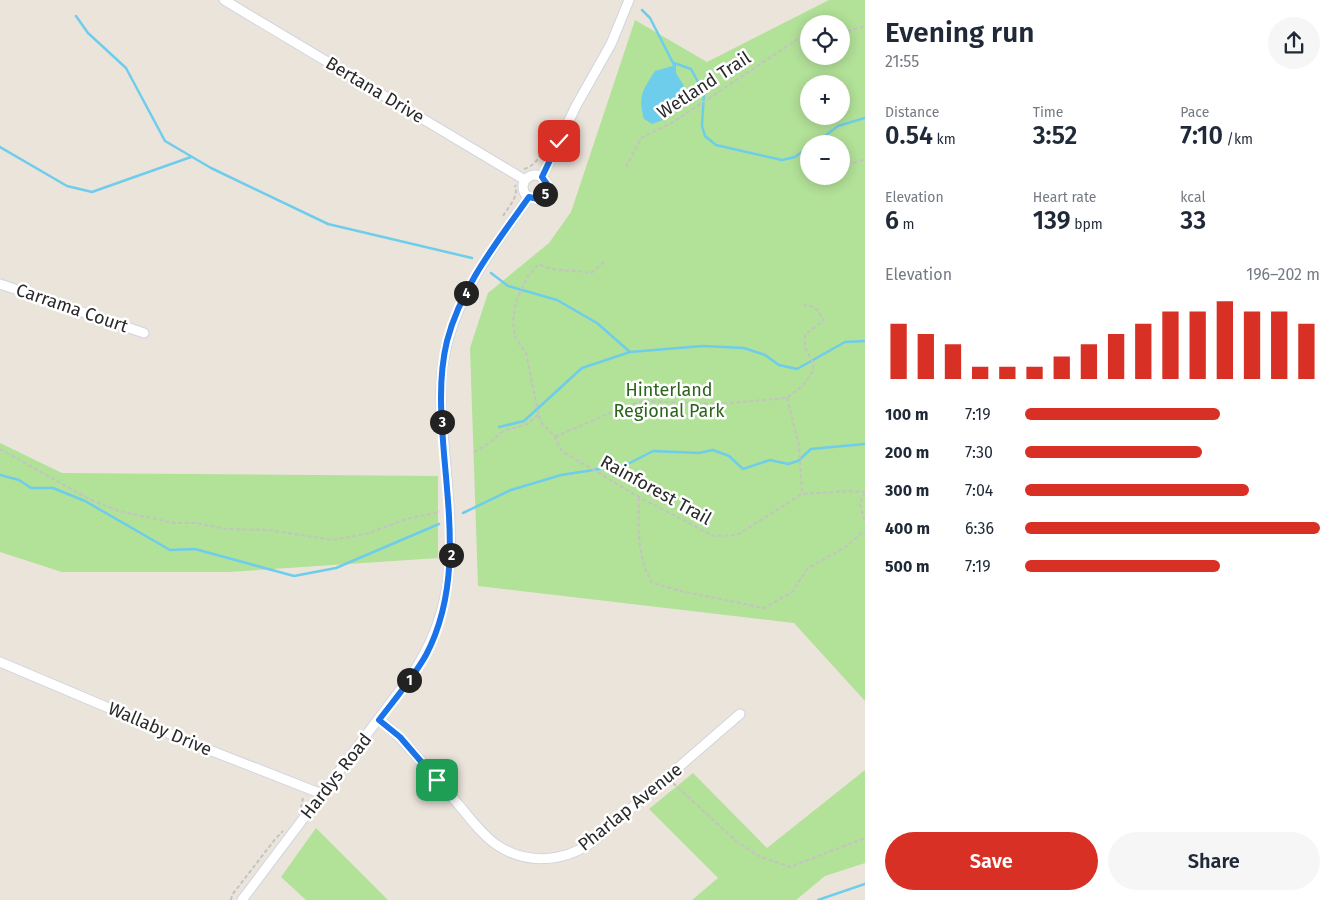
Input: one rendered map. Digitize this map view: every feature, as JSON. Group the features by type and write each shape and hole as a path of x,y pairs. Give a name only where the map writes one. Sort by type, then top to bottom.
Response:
{"street":[{"name":"Bertana Drive","path":"224,0 525,180"},
{"path":"542,177 576,106 611,44 628,0"},
{"path":"533,175 542,177 547,184 546,193 538,199 529,197 523,188 525,180 533,175"},
{"name":"Hardys Road","path":"242,900 379,720 425,656 435,634 445,604 450,577 451,551 441,398 442,365 447,340 456,315 485,259 529,197"},
{"name":"Carrama Court","path":"0,284 144,333"},
{"name":"Wallaby Drive","path":"0,662 194,744 322,794"},
{"name":"Pharlap Avenue","path":"379,720 400,737 485,834 505,850 526,857 546,859 581,850 668,778 740,714"}],"path":[{"path":"850,30 865,26"},
{"name":"Wetland Trail","path":"626,167 640,138 673,122 800,38"},
{"path":"850,163 865,159"},
{"path":"502,218 517,192 514,183"},
{"path":"474,452 503,432 527,424 539,414 526,353 515,337 513,321 516,302 528,276 539,264 551,270 577,270 591,273 604,262"},
{"path":"555,438 621,408 643,401 717,404 787,398 803,385 811,375 814,364 805,348 806,335 824,320 815,306 804,305"},
{"path":"787,398 799,446 802,494"},
{"name":"Rainforest Trail","path":"539,414 540,421 555,438 562,451 639,497 714,536 737,535 802,494 849,490 865,492"},
{"path":"0,449 91,500 119,511 174,523 195,523 226,529 269,530 332,540 369,533 420,515 448,511"},
{"path":"865,492 860,504 865,522"},
{"path":"639,497 638,527 641,552 652,583 764,608 792,592 808,568 846,546 865,530"},
{"path":"668,778 736,841 761,857 790,867 865,838"},
{"path":"299,813 302,798"},
{"path":"231,900 232,896 280,832 286,830"}],"green space":[{"name":"Hinterland Regional Park","path":"829,0 865,0 865,701 794,623 478,586 470,348 488,293 549,243 571,212 635,20 707,62"},
{"path":"0,443 62,473 438,476 438,558 228,572 62,572 0,552"},
{"path":"865,770 865,863 825,876 796,900 692,900 718,878 649,809 693,773 767,848"},
{"path":"316,828 388,900 306,900 281,877"}],"water":[{"path":"676,65 676,73 687,91 674,113 652,124 644,119 642,111 641,99 644,89 655,71"}],"waterway":[{"path":"642,10 650,18 674,65"},
{"path":"76,16 88,33 126,68 165,141 211,168 328,224 472,258"},
{"path":"674,63 691,69 704,93 702,126 705,136 716,145 782,160 795,157 800,153"},
{"path":"826,135 838,126 865,118"},
{"path":"0,147 67,186 92,192 191,157"},
{"path":"491,273 508,286 557,300 597,323 630,352"},
{"path":"499,427 524,421 582,368 630,352 703,346 744,348 765,355 779,365 797,369 845,342 865,341"},
{"path":"463,513 511,490 561,475 626,465 653,451 699,453 713,450 729,456 743,469 770,460 788,464 798,461 811,449 865,444"},
{"path":"0,475 19,480 31,488 53,488 85,501 170,550 195,549 294,576 336,568 439,524"},
{"path":"818,900 865,884"}],"route":[{"path":"437,780 400,737 379,720 425,656 445,604 450,577 451,551 441,398 442,365 447,340 456,315 485,259 529,197 538,199 546,193 548,188 542,177 559,141"}]}
